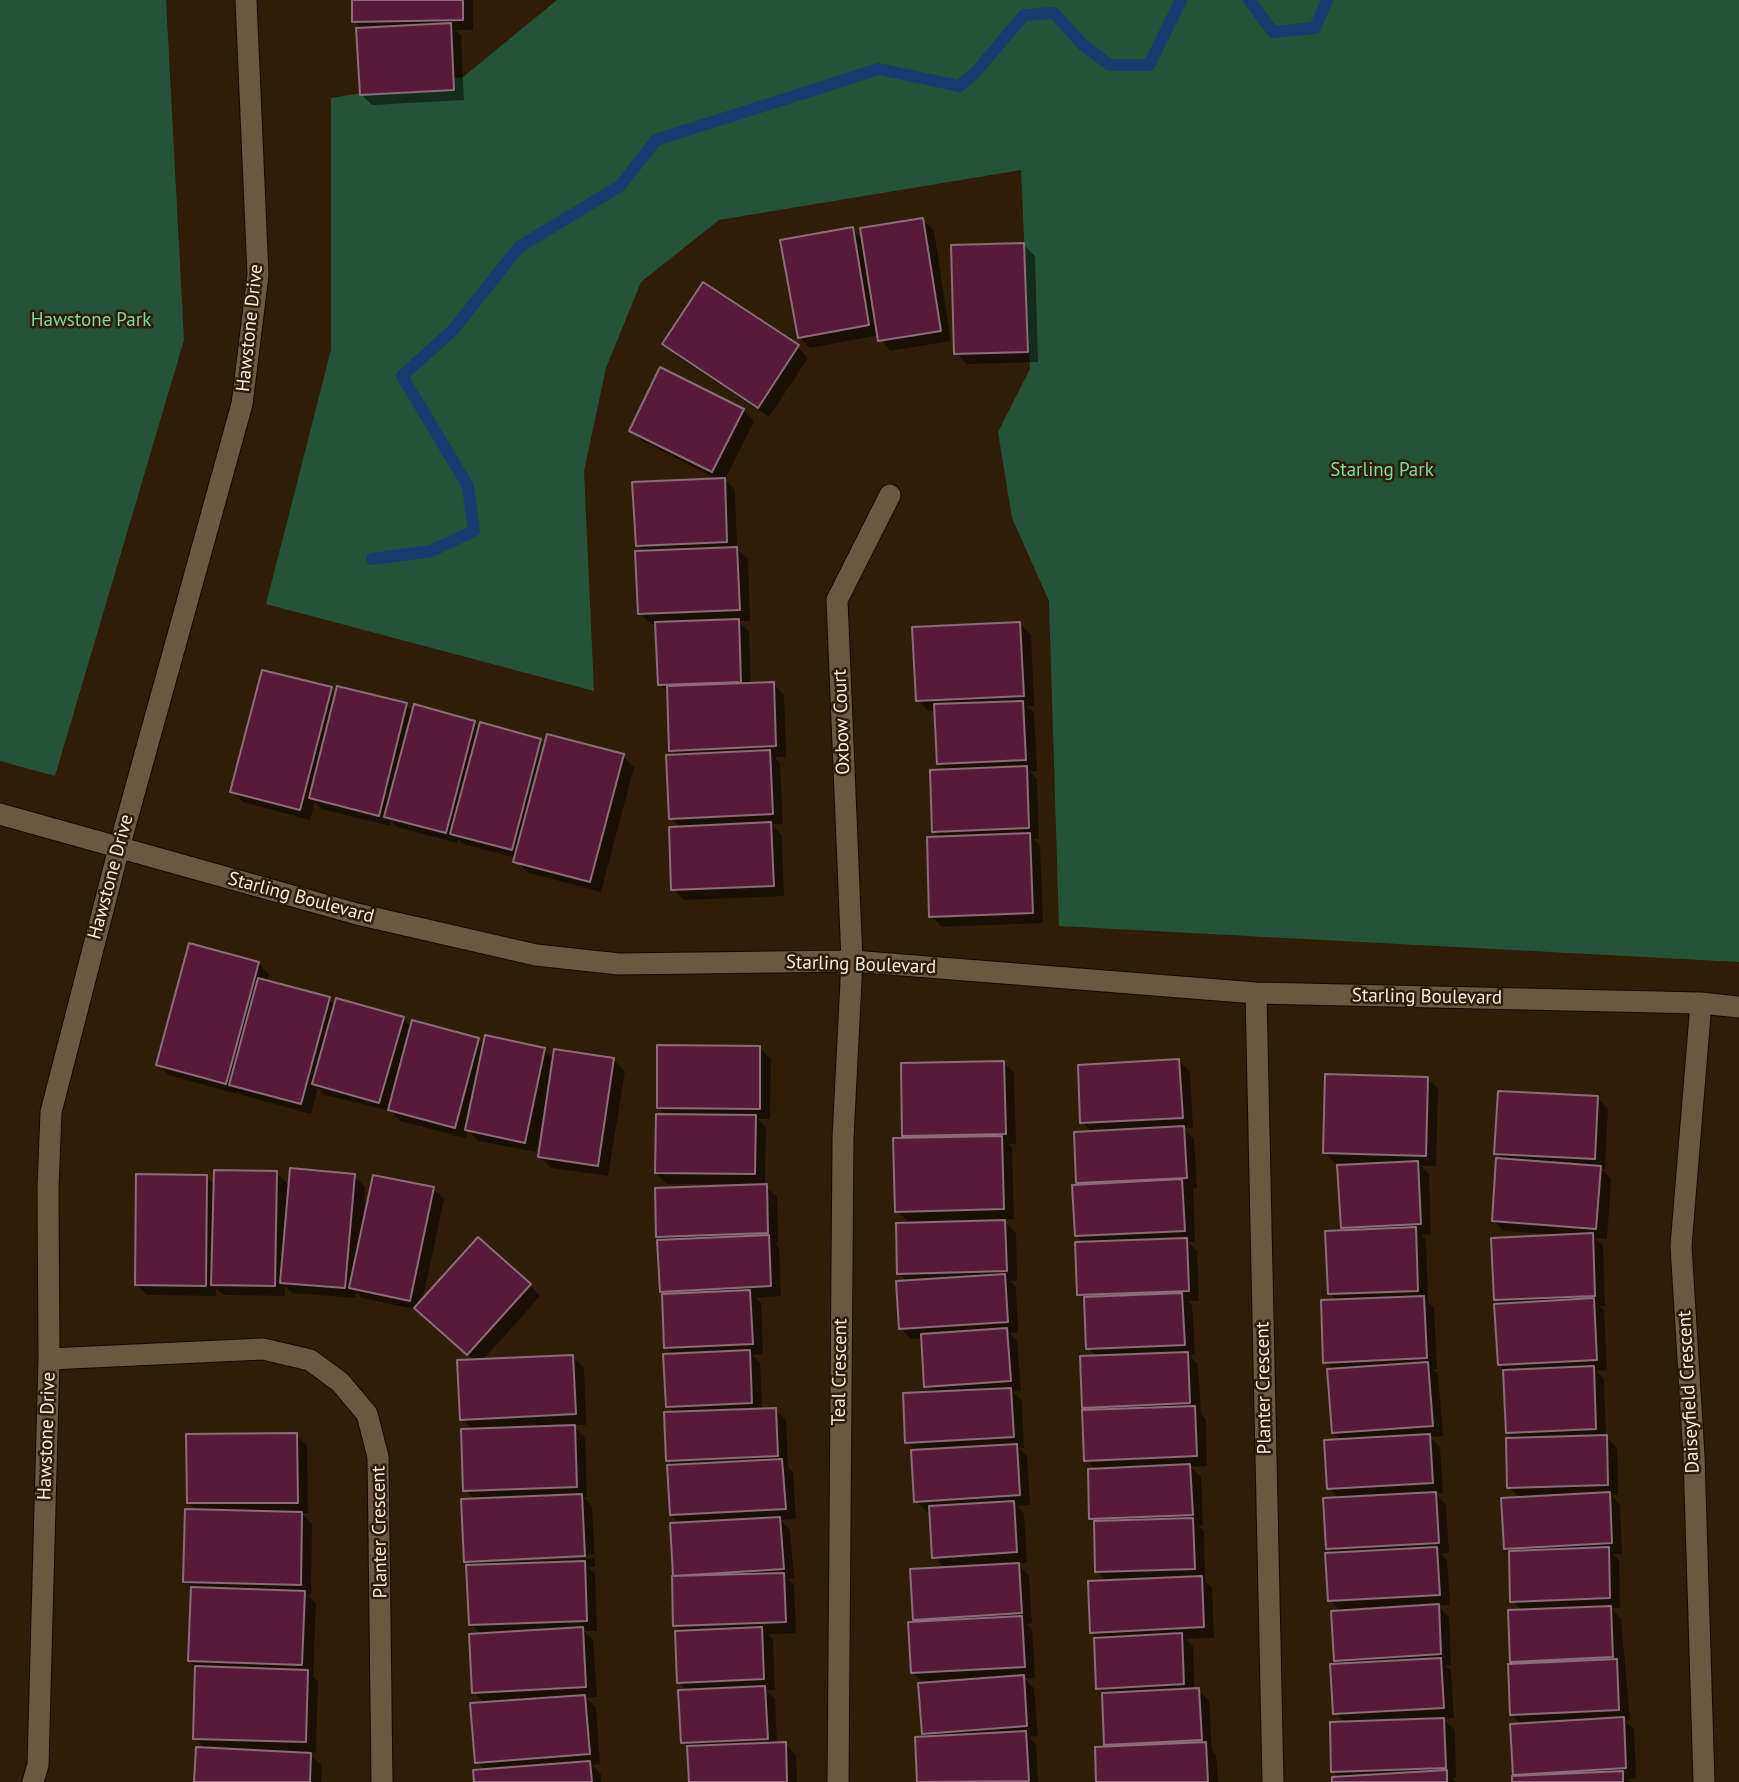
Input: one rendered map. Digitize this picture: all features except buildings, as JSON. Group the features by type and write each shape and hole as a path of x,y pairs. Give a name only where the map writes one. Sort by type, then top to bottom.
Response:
{"street":[{"name":"Hawstone Drive","path":"39,1776 49,1359 47,1188 51,1112 119,848 242,404 258,275 246,0"},
{"name":"Oxbow Court","path":"852,961 837,600 890,495"},
{"name":"Starling Boulevard","path":"0,814 356,914 536,955 619,964 852,961 1256,993 1701,1003 1739,1007"},
{"name":"Teal Crescent","path":"838,1782 842,1138 852,961"},
{"name":"Planter Crescent","path":"1256,993 1273,1782"},
{"name":"Daiseyfield Crescent","path":"1701,1003 1681,1246 1693,1456 1704,1782"},
{"name":"Planter Crescent","path":"49,1359 263,1349 310,1360 340,1382 367,1414 378,1457 382,1782"}],"green space":[{"name":"Hawstone Park","path":"0,0 166,0 184,340 55,776 0,761"},
{"name":"Starling Park","path":"557,0 1739,0 1739,962 1059,926 1049,601 1012,518 998,432 1030,369 1021,170 719,220 641,282 606,368 584,471 594,691 266,604 331,350 331,98 463,77"}],"waterway":[{"path":"372,559 431,551 474,531 468,486 402,376 453,330 519,247 620,186 656,140 879,69 959,86 976,72 1024,15 1054,13 1083,45 1110,65 1149,65 1181,0"},
{"path":"1249,0 1273,32 1315,28 1327,0"}]}
